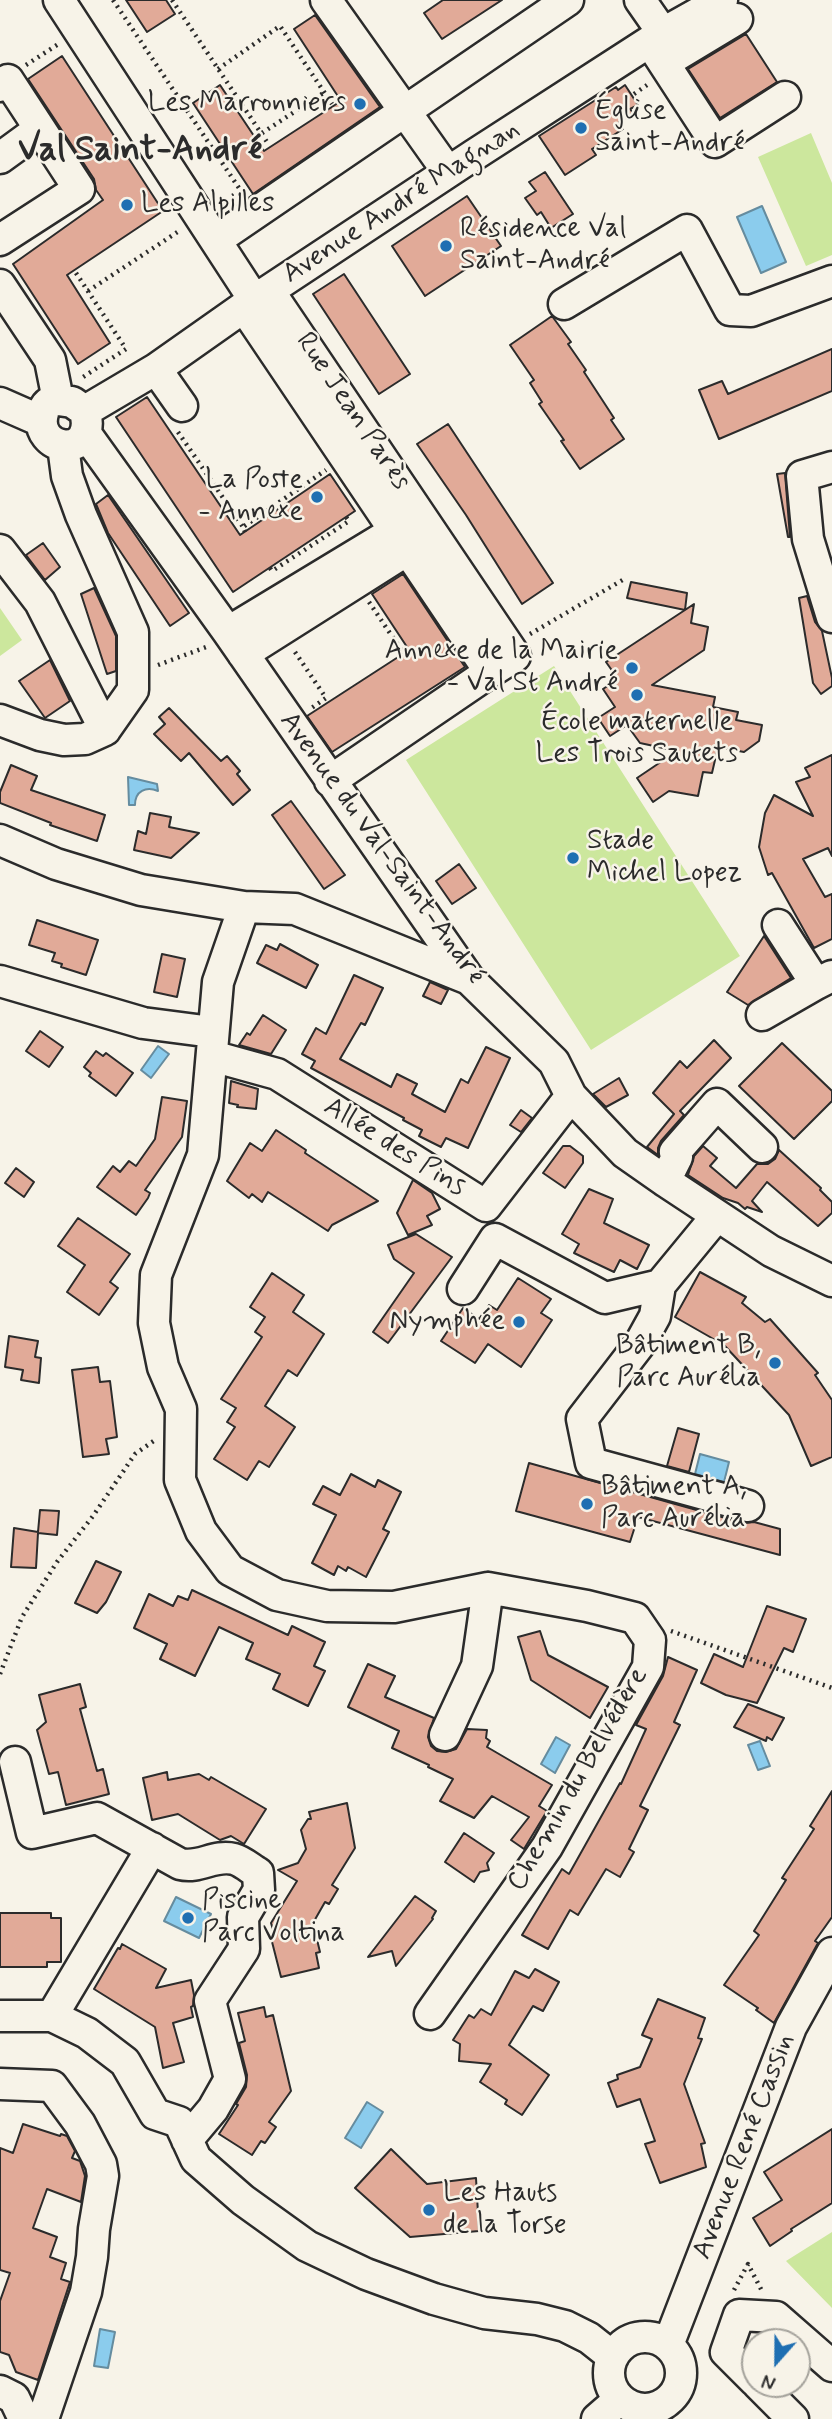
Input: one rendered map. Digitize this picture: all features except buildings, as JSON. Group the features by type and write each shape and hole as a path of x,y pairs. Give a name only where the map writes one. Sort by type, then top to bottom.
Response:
{"street":[{"name":"Rue Jean Parès","path":"59,0 256,300 402,540 490,672"},
{"path":"326,0 448,172"},
{"path":"216,240 568,0"},
{"path":"640,0 658,55 715,142 785,97"},
{"name":"Avenue André Magnan","path":"69,415 156,369 448,172 658,55 729,10"},
{"path":"0,86 8,80 79,189 0,240"},
{"path":"0,158 40,129"},
{"path":"564,304 687,230 730,310 751,311 832,281"},
{"path":"0,720 17,729 64,740 85,739 105,730 133,690 133,632 67,476 69,415 50,360 3,296"},
{"name":"Rue Jean Parès","path":"256,300 428,524 515,656 330,782"},
{"path":"156,369 177,414"},
{"path":"0,403 19,409 69,415"},
{"name":"Avenue du Val-Saint-André","path":"69,415 469,979 554,1062 571,1096 625,1153 716,1217 771,1251 832,1281"},
{"path":"832,467 802,476 808,539 832,617"},
{"path":"230,643 280,631 356,583 402,540 428,524"},
{"name":"Rue Jean Parès","path":"230,643 402,540"},
{"path":"0,550 40,602 105,730"},
{"path":"0,840 56,864 141,890 244,907 295,909 469,979"},
{"path":"244,907 218,982 204,1155 156,1275 154,1323 163,1367 181,1409 180,1480 201,1531 230,1570 277,1595 327,1606 394,1607 488,1588 587,1606 635,1618"},
{"path":"762,1015 824,980 778,925"},
{"path":"0,981 212,1044"},
{"name":"Allée des Pins","path":"212,1044 277,1074 486,1206 571,1096"},
{"path":"665,1181 677,1157 675,1152 717,1104 762,1147"},
{"path":"716,1217 660,1285 655,1316 639,1345 582,1419 592,1463 748,1506"},
{"path":"463,1289 495,1239 605,1298 660,1285"},
{"path":"445,1735 477,1666 488,1588"},
{"name":"Chemin du Belvédère","path":"430,2014 547,1847 648,1667 650,1640 635,1618"},
{"path":"15,1762 32,1832 97,1818 180,1864 193,1867 213,1859 236,1859 258,1873 259,1890 243,1917 244,1949 210,2001 230,2079 213,2109 187,2140"},
{"path":"52,2016 152,1848"},
{"name":"Avenue René Cassin","path":"668,2345 791,2027 832,1953"},
{"path":"0,2015 52,2016 87,2033 125,2062 155,2114 179,2122 196,2160 243,2200 307,2246 366,2274 434,2299 484,2313 537,2319 565,2326 589,2338 613,2357"},
{"path":"0,2084 52,2086 80,2124 102,2164 103,2176 93,2229 86,2292 43,2419"},
{"path":"741,2367 726,2352 739,2315 776,2317 832,2366"},
{"path":"640,2337 657,2339 668,2345 679,2361 681,2374 674,2410 642,2409 630,2406 620,2399 614,2391 609,2369 618,2349 628,2341 640,2337"},
{"path":"0,2391 14,2398 24,2419"},
{"path":"773,2398 793,2419"},
{"path":"597,2419 620,2399"}],"path":[{"path":"113,0 250,205"},
{"path":"172,0 270,145"},
{"path":"218,69 280,26 332,104"},
{"path":"25,66 61,42 69,41"},
{"path":"634,94 658,55"},
{"path":"262,133 325,92"},
{"path":"88,291 189,224"},
{"path":"69,415 126,349 76,273"},
{"path":"177,414 244,530 325,471"},
{"path":"270,568 272,571 349,521 346,517"},
{"path":"521,639 626,578"},
{"path":"356,583 404,654"},
{"path":"280,631 326,698 305,712"},
{"path":"147,668 230,643"},
{"path":"0,1674 22,1617 57,1562 93,1516 135,1454 181,1420"},
{"path":"635,1618 832,1688"},
{"path":"728,2301 748,2264 776,2317"}],"green space":[{"path":"811,133 832,183 832,255 806,266 758,157"},
{"path":"0,608 22,640 0,656"},
{"name":"Stade Michel Lopez","path":"554,666 740,956 591,1050 406,760"},
{"path":"832,2232 832,2308 786,2261"}],"water":[{"path":"762,206 786,262 761,273 737,217"},
{"path":"128,777 157,784 158,791 142,791 135,800 135,805 129,805"},
{"path":"158,1046 169,1054 151,1078 141,1070"},
{"path":"700,1454 729,1462 724,1482 695,1474"},
{"path":"556,1737 570,1745 555,1773 541,1764"},
{"path":"760,1741 770,1766 758,1770 748,1745"},
{"name":"Piscine Parc Voltina","path":"176,1897 211,1914 199,1938 164,1921"},
{"path":"367,2102 383,2112 361,2148 345,2138"},
{"path":"100,2329 115,2332 108,2368 94,2366"}],"place":[{"name":"Les Marronniers","path":"360,104"},
{"name":"Église Saint-André","path":"581,128"},
{"name":"Les Alpilles","path":"127,205"},
{"name":"Résidence Val Saint-André","path":"446,246"},
{"name":"La Poste - Annexe","path":"317,497"},
{"name":"Annexe de la Mairie - Val St André","path":"632,668"},
{"name":"École maternelle Les Trois Sautets","path":"637,695"},
{"name":"Stade Michel Lopez","path":"573,858"},
{"name":"Nymphée","path":"519,1322"},
{"name":"Bâtiment B, Parc Aurélia","path":"775,1363"},
{"name":"Bâtiment A, Parc Aurélia","path":"587,1504"},
{"name":"Piscine Parc Voltina","path":"188,1918"},
{"name":"Les Hauts de la Torse","path":"429,2210"}],"district":[{"name":"Val Saint-André","path":"140,152"}]}
